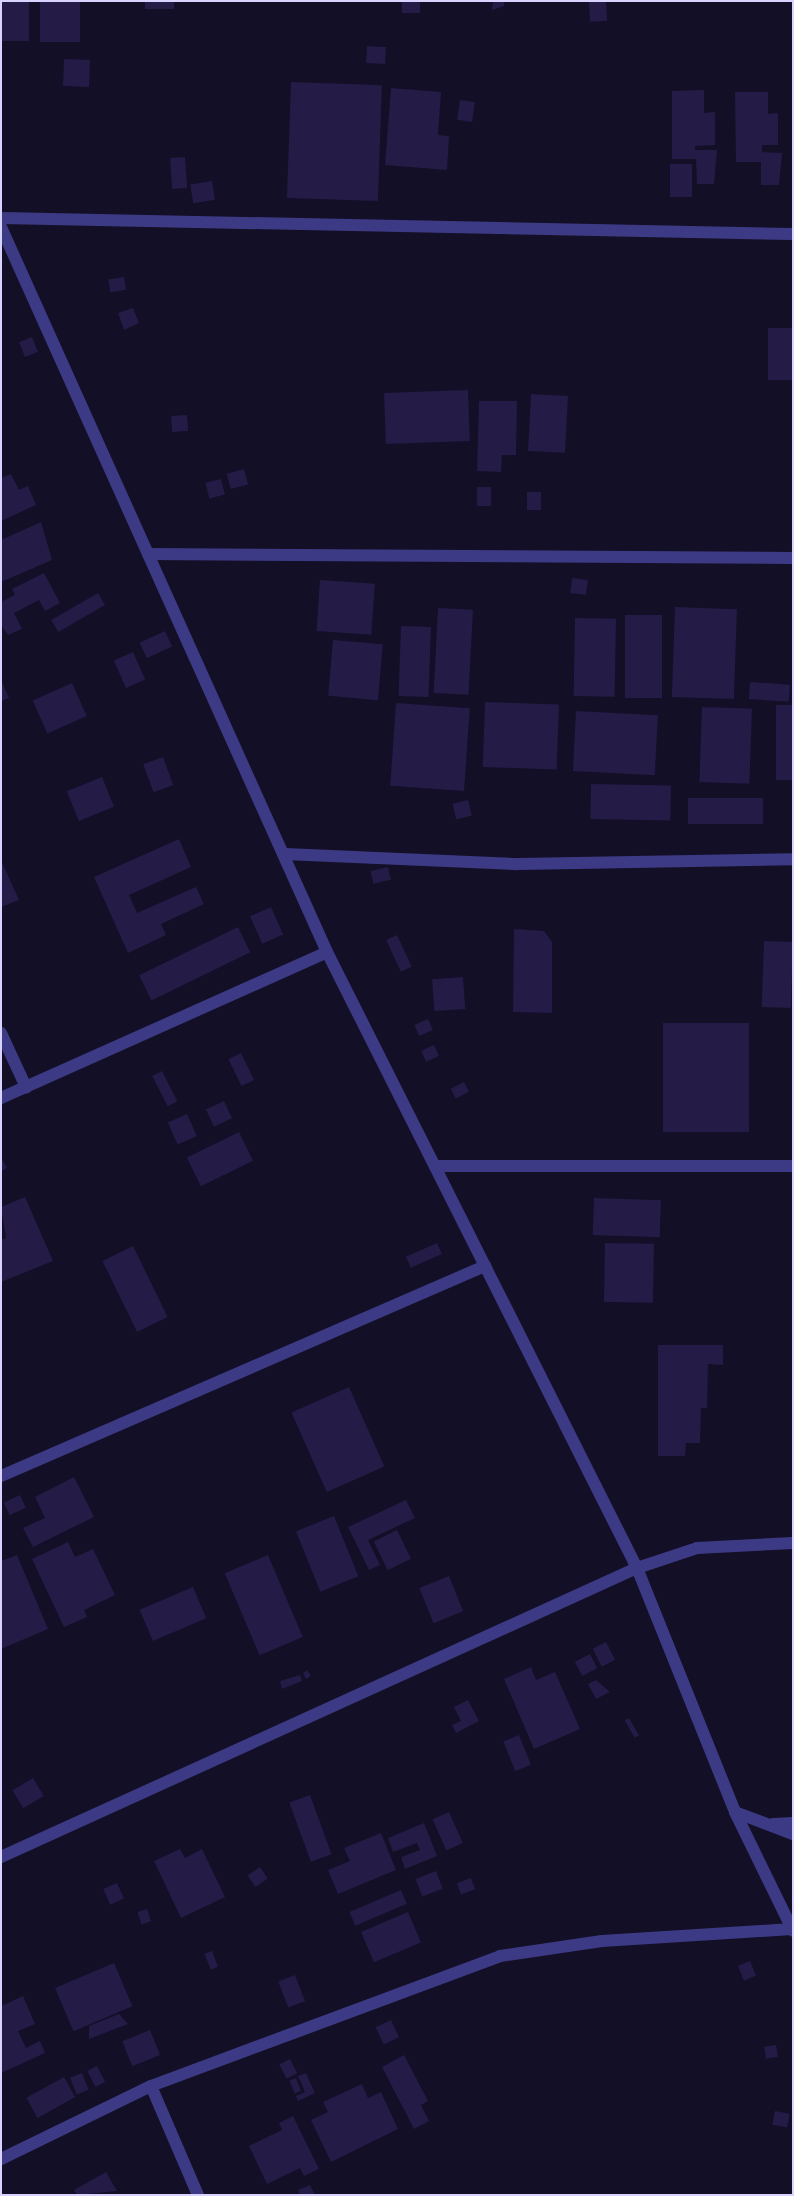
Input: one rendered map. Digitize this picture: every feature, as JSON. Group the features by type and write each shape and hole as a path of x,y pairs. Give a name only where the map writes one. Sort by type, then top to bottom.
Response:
{"street":[{"path":"1,218 793,234"},
{"path":"1,226 285,854 327,952 637,1568 735,1812 792,1930 602,1940 500,1956 152,2086 1,2159"},
{"path":"148,554 793,558"},
{"path":"285,854 518,864 793,859"},
{"path":"1,1098 327,952"},
{"path":"1,1033 26,1087"},
{"path":"434,1166 793,1166"},
{"path":"1,1476 485,1266"},
{"path":"1,1857 637,1568 697,1548 793,1543"},
{"path":"735,1812 793,1834"},
{"path":"768,1824 793,1823"},
{"path":"152,2086 198,2195"}],"building":[{"path":"1,1 29,1 29,41 1,41"},
{"path":"40,1 80,1 80,42 40,42"},
{"path":"145,1 174,1 174,9 145,9"},
{"path":"402,1 420,1 420,13 402,13"},
{"path":"493,1 504,1 504,6 492,10"},
{"path":"606,1 607,21 590,22 589,2"},
{"path":"367,46 386,47 385,64 366,63"},
{"path":"64,59 90,60 89,87 63,86"},
{"path":"291,82 382,85 378,201 287,198"},
{"path":"391,88 441,92 438,135 449,136 447,170 385,165"},
{"path":"704,90 704,113 715,112 715,145 695,146 695,150 717,150 714,184 697,184 696,159 672,159 672,91"},
{"path":"735,92 768,92 768,114 778,113 778,145 762,145 762,152 782,153 779,185 761,185 761,162 736,162"},
{"path":"460,100 475,102 472,122 457,120"},
{"path":"185,157 187,188 172,189 170,158"},
{"path":"670,164 692,164 692,197 670,197"},
{"path":"212,181 215,200 193,203 190,184"},
{"path":"124,277 126,290 110,292 108,280"},
{"path":"133,308 139,323 124,330 118,313"},
{"path":"768,328 793,328 793,380 768,380"},
{"path":"32,337 38,352 25,357 19,342"},
{"path":"468,390 470,441 386,444 384,393"},
{"path":"531,394 568,396 565,453 528,451"},
{"path":"479,401 517,401 516,455 502,455 501,472 477,471"},
{"path":"187,415 188,431 172,432 171,416"},
{"path":"244,469 248,484 231,489 227,474"},
{"path":"11,474 19,490 28,486 36,505 1,521 1,478"},
{"path":"221,479 225,495 209,498 205,483"},
{"path":"477,487 491,487 491,506 477,506"},
{"path":"527,492 541,492 541,510 527,510"},
{"path":"41,522 52,560 1,582 1,540"},
{"path":"44,573 60,603 45,611 39,600 14,613 22,629 8,635 1,625 1,602 15,595 12,589"},
{"path":"572,578 588,580 586,595 570,593"},
{"path":"320,580 375,584 371,635 316,631"},
{"path":"98,593 105,605 58,632 51,620"},
{"path":"675,607 737,609 734,699 672,697"},
{"path":"438,608 473,610 469,695 434,693"},
{"path":"625,615 662,615 662,698 625,698"},
{"path":"575,618 616,619 615,697 574,696"},
{"path":"401,626 431,627 429,697 399,696"},
{"path":"165,631 172,646 147,658 140,643"},
{"path":"333,640 383,644 378,700 328,696"},
{"path":"133,652 145,679 126,688 114,661"},
{"path":"1,680 9,698 1,701"},
{"path":"750,682 790,685 789,702 749,699"},
{"path":"72,683 87,716 47,733 33,700"},
{"path":"485,702 559,705 557,770 483,767"},
{"path":"396,703 470,708 464,791 390,786"},
{"path":"776,705 793,705 793,780 776,780"},
{"path":"702,707 752,709 749,784 699,782"},
{"path":"576,711 658,715 655,775 573,771"},
{"path":"163,757 173,785 154,792 143,764"},
{"path":"102,777 114,807 79,821 67,791"},
{"path":"591,784 671,785 670,820 590,819"},
{"path":"688,798 763,798 763,824 688,824"},
{"path":"468,800 472,816 456,819 452,804"},
{"path":"179,839 191,867 129,895 137,913 196,887 204,904 161,924 166,935 128,953 94,877"},
{"path":"1,860 19,900 1,907"},
{"path":"388,867 391,880 373,884 370,871"},
{"path":"271,907 283,934 262,944 250,916"},
{"path":"238,927 250,952 151,1000 139,975"},
{"path":"514,929 544,931 552,942 552,1013 513,1012"},
{"path":"397,935 412,967 401,972 386,940"},
{"path":"764,941 793,942 791,1008 762,1007"},
{"path":"463,977 465,1009 434,1011 432,979"},
{"path":"428,1019 433,1030 419,1036 414,1025"},
{"path":"663,1023 749,1023 749,1132 663,1132"},
{"path":"434,1045 439,1056 426,1062 421,1051"},
{"path":"241,1053 254,1080 242,1086 228,1059"},
{"path":"162,1071 177,1101 168,1106 152,1076"},
{"path":"464,1082 469,1092 456,1099 451,1089"},
{"path":"224,1101 232,1118 214,1127 206,1109"},
{"path":"187,1114 197,1136 178,1144 168,1123"},
{"path":"239,1132 253,1161 201,1186 187,1157"},
{"path":"1,1157 7,1168 1,1171"},
{"path":"25,1197 53,1261 1,1282 1,1240 6,1238 1,1207"},
{"path":"594,1198 661,1200 660,1237 593,1235"},
{"path":"437,1243 442,1254 411,1268 406,1257"},
{"path":"605,1243 654,1244 653,1303 604,1302"},
{"path":"133,1246 168,1317 137,1332 102,1261"},
{"path":"658,1345 723,1345 723,1365 708,1364 707,1408 701,1408 700,1443 686,1443 685,1456 658,1456"},
{"path":"349,1387 384,1466 327,1492 291,1413"},
{"path":"74,1477 94,1517 33,1547 23,1528 45,1518 35,1497"},
{"path":"20,1495 26,1508 10,1515 4,1503"},
{"path":"406,1500 415,1518 368,1540 380,1565 369,1570 348,1527"},
{"path":"334,1516 358,1576 320,1592 296,1531"},
{"path":"397,1530 411,1559 388,1570 374,1541"},
{"path":"68,1542 75,1557 93,1549 115,1595 84,1610 87,1617 64,1627 32,1559"},
{"path":"17,1555 48,1629 1,1649 1,1561"},
{"path":"268,1555 303,1637 260,1655 225,1573"},
{"path":"449,1576 463,1611 434,1623 419,1588"},
{"path":"193,1587 206,1618 153,1641 140,1610"},
{"path":"606,1642 615,1660 602,1667 593,1649"},
{"path":"590,1654 597,1668 582,1676 575,1662"},
{"path":"531,1667 536,1680 555,1672 580,1729 534,1749 504,1679"},
{"path":"307,1670 311,1676 306,1679 303,1673"},
{"path":"300,1675 302,1681 282,1689 280,1681"},
{"path":"596,1680 610,1692 596,1699 588,1684"},
{"path":"468,1700 479,1721 456,1733 452,1725 461,1721 454,1707"},
{"path":"629,1718 639,1735 635,1738 625,1720"},
{"path":"519,1735 531,1765 515,1771 503,1741"},
{"path":"33,1778 44,1796 23,1808 12,1790"},
{"path":"310,1795 332,1854 311,1862 289,1803"},
{"path":"449,1812 463,1843 446,1850 433,1819"},
{"path":"424,1823 437,1856 405,1869 401,1857 420,1850 417,1843 393,1852 388,1838"},
{"path":"381,1833 396,1870 338,1894 328,1870 350,1861 344,1848"},
{"path":"180,1849 185,1858 202,1849 225,1897 181,1918 154,1861"},
{"path":"260,1867 268,1879 255,1887 248,1875"},
{"path":"436,1871 443,1889 422,1897 415,1879"},
{"path":"471,1878 475,1889 461,1894 457,1883"},
{"path":"117,1883 124,1899 110,1905 103,1889"},
{"path":"401,1890 407,1904 355,1926 349,1912"},
{"path":"147,1909 151,1921 142,1924 137,1912"},
{"path":"408,1912 421,1942 374,1962 361,1932"},
{"path":"212,1951 218,1967 211,1970 205,1954"},
{"path":"750,1961 756,1976 744,1981 738,1966"},
{"path":"114,1963 132,2006 73,2031 55,1988"},
{"path":"295,1975 305,2001 288,2008 278,1981"},
{"path":"23,1996 35,2024 18,2031 26,2048 40,2041 45,2053 1,2073 1,2006"},
{"path":"119,2014 128,2024 89,2039 89,2026"},
{"path":"391,2020 399,2037 384,2044 376,2027"},
{"path":"150,2030 160,2055 132,2066 122,2041"},
{"path":"776,2045 778,2057 766,2059 764,2047"},
{"path":"404,2055 428,2101 421,2105 429,2121 414,2129 382,2067"},
{"path":"290,2059 297,2073 287,2079 279,2064"},
{"path":"97,2066 105,2082 95,2087 87,2071"},
{"path":"82,2073 89,2090 77,2095 70,2078"},
{"path":"306,2073 315,2093 298,2101 296,2096 305,2092 298,2076"},
{"path":"64,2077 75,2097 38,2118 26,2098"},
{"path":"296,2078 301,2091 294,2094 289,2081"},
{"path":"362,2084 368,2098 381,2092 398,2129 331,2162 311,2120 328,2112 323,2102"},
{"path":"775,2111 790,2114 787,2128 772,2125"},
{"path":"293,2116 319,2169 304,2176 300,2168 267,2184 249,2146 282,2130 279,2123"},
{"path":"106,2172 117,2191 77,2195 74,2190"},
{"path":"310,2185 315,2195 300,2195 298,2190"}]}
